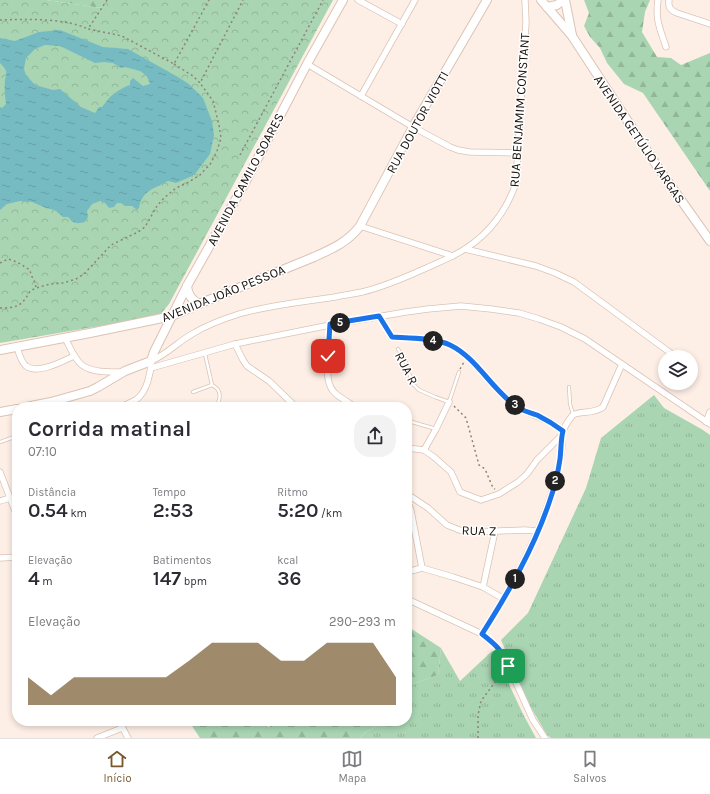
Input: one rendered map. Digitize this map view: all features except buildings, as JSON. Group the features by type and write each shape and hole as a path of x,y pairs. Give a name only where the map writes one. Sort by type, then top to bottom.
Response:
{"street":[{"name":"AVENIDA CAMILO SOARES","path":"151,365 154,352 186,286 246,181 307,64 343,0"},
{"path":"358,0 402,24"},
{"path":"361,96 415,0"},
{"name":"RUA DOUTOR VIOTTI","path":"345,241 354,234 360,226 412,127 487,0"},
{"name":"RUA BENJAMIM CONSTANT","path":"151,365 191,334 225,319 263,308 362,292 406,277 453,256 479,239 495,223 507,205 516,184 526,0"},
{"path":"544,3 557,5 564,0 572,36"},
{"path":"658,0 657,14 659,27 666,47"},
{"path":"668,2 670,9 677,13 710,24"},
{"path":"544,3 572,36"},
{"name":"AVENIDA GETÚLIO VARGAS","path":"572,36 659,169 710,241"},
{"path":"307,64 412,127 458,150 470,152 518,153"},
{"path":"360,226 453,256"},
{"name":"AVENIDA JOÃO PESSOA","path":"1,350 172,316 314,257 345,241"},
{"path":"465,249 536,266 574,282 666,350"},
{"path":"186,286 190,297 199,304"},
{"path":"65,338 74,356 82,365 94,370 106,372 125,371 205,353 235,344 330,324 413,311 460,306 490,309 539,319 585,338 708,423 710,412"},
{"path":"235,344 247,366 270,382 291,402"},
{"path":"17,347 20,358 25,366 30,369 38,369 54,365 74,356"},
{"path":"328,356 329,386 332,391 347,402"},
{"path":"467,356 497,389 518,408 550,422 563,433"},
{"path":"412,449 424,450 451,472 460,492 481,500 499,494 518,482 527,474 536,460 563,433 573,414 599,411 603,408 622,364"},
{"path":"131,402 138,398 145,387 150,374 151,365"},
{"path":"51,402 90,391 125,371"},
{"path":"424,450 449,402"},
{"path":"0,412 12,410"},
{"path":"482,634 504,599 538,532 555,482 560,460 563,433"},
{"path":"0,472 12,503"},
{"name":"RUA Z","path":"412,497 448,525 462,531 524,530 538,532"},
{"path":"0,501 10,498"},
{"path":"412,507 423,505"},
{"path":"412,522 422,568"},
{"path":"483,587 495,531"},
{"path":"0,558 12,557"},
{"path":"412,571 422,568 453,577 483,587 504,599"},
{"path":"412,601 482,634 494,644 503,654 533,720 545,738"},
{"path":"97,738 122,728 128,738"}],"lane":[{"path":"379,316 392,337 434,341 449,345 467,356"},
{"name":"RUA R","path":"398,349 406,362 412,383 419,390 449,402"},
{"path":"205,353 212,385"},
{"path":"449,402 459,372"},
{"path":"193,392 212,385 217,387 220,392 219,402"},
{"path":"569,387 570,404 573,414"},
{"path":"412,422 436,429"},
{"path":"0,442 12,438"}],"path":[{"path":"88,30 107,0"},
{"path":"174,64 209,0"},
{"path":"200,83 243,0"},
{"path":"240,155 323,0"},
{"path":"0,20 41,20 81,26 88,30 122,36 174,64 193,76 200,83 213,101 221,138 211,163 200,175 176,188 164,198 157,206 145,227 111,245 84,274 76,279 63,283 50,284 36,288 30,291 18,306 0,308"},
{"path":"0,263 8,260 17,262 30,270 36,288"},
{"path":"328,356 330,324"},
{"path":"459,372 467,356"},
{"path":"449,402 466,418 479,465 486,469 493,488 498,490 507,489"},
{"path":"478,738 478,715 481,701 508,666"}],"green space":[{"path":"0,0 46,0 101,8 106,0 333,0 169,304 159,316 0,343"},
{"path":"46,0 106,0 101,8"},
{"path":"584,0 650,0 645,12 642,32 657,57 671,58 681,65 710,53 710,191 643,93 624,84 607,63 600,48 590,37 584,26 589,13"},
{"path":"654,395 664,408 710,435 710,738 551,738 547,735 530,706 501,640 528,613 586,488 601,438"},
{"path":"412,629 441,648 438,675 412,684"},
{"path":"441,648 460,681 492,651 536,738 360,738 366,732 377,726 412,726 412,684 438,675"},
{"path":"192,726 377,726 366,732 360,738 200,738"}],"water":[{"path":"60,30 103,47 128,49 189,84 203,98 212,121 214,135 210,154 195,174 176,183 168,181 149,191 140,202 137,210 132,206 125,206 121,203 117,203 114,207 109,208 105,203 100,201 92,204 87,211 88,217 85,222 82,223 74,222 68,217 63,217 55,210 32,202 20,201 7,204 0,210 0,107 2,108 6,104 6,71 0,63 0,38 15,41 39,32","holes":["45,45 60,46 95,63 113,63 121,68 125,67 140,71 147,76 150,84 143,86 133,78 130,81 130,85 112,95 102,107 99,107 95,113 81,107 60,89 53,90 35,85 26,75 24,69 26,58 35,49"]}],"route":[{"path":"328,356 330,324 379,316 392,337 434,341 449,345 467,356 502,394 518,408 550,422 563,431 560,460 555,482 538,532 504,599 482,634 503,654 508,666"}]}
